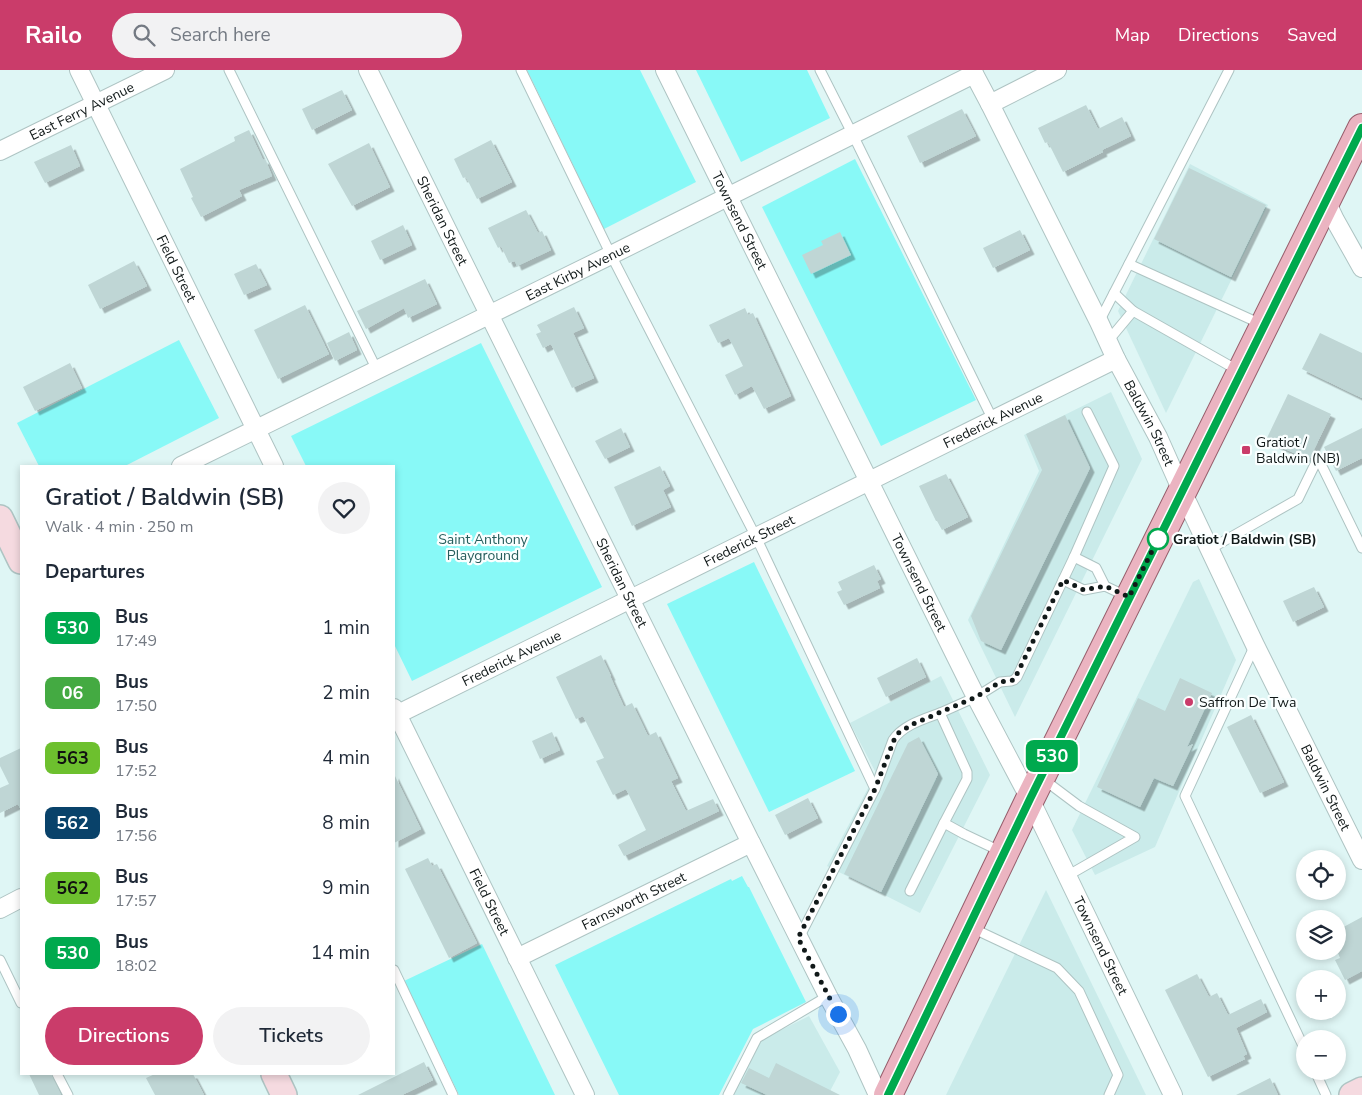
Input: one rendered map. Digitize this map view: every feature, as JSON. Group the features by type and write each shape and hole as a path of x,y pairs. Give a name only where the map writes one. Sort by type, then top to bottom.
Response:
{"main road":[{"path":"888,1095 1129,597 1362,128"},
{"path":"0,518 14,552"},
{"path":"274,1075 284,1095"},
{"path":"1352,1095 1362,1090"}],"street":[{"name":"Field Street","path":"79,70 274,465"},
{"name":"East Ferry Avenue","path":"0,151 165,70"},
{"name":"Sheridan Street","path":"368,70 798,938 857,1049 878,1095"},
{"name":"Townsend Street","path":"665,70 976,697 1036,788 1067,876 1173,1095"},
{"path":"990,104 1057,70"},
{"name":"East Kirby Avenue","path":"183,465 853,135 973,72"},
{"name":"Baldwin Street","path":"973,72 1116,359 1158,437 1256,645 1362,860"},
{"path":"1326,201 1362,268"},
{"name":"Frederick Avenue","path":"868,482 1116,359"},
{"name":"Frederick Street","path":"630,599 868,482"},
{"name":"Frederick Avenue","path":"395,713 630,599"},
{"name":"Field Street","path":"395,713 585,1095"},
{"name":"Farnsworth Street","path":"517,958 751,843"},
{"path":"0,909 20,899"}],"lane":[{"path":"229,70 377,370"},
{"path":"521,70 611,255 756,537 875,789"},
{"path":"820,70 993,420"},
{"path":"1099,322 1228,70"},
{"path":"1129,264 1264,326"},
{"path":"1114,293 1133,311 1241,373"},
{"path":"1108,341 1133,311"},
{"path":"798,938 875,789 897,734 913,724 976,697 997,684 1014,680 1017,677 1074,557 1114,466 1087,412"},
{"path":"1210,549 1298,499 1318,458 1362,548"},
{"path":"1074,557 1096,568 1105,586"},
{"path":"1063,580 1084,590 1105,586 1129,597"},
{"path":"1256,645 1185,796 1296,1031"},
{"path":"910,891 967,779 967,772 940,713"},
{"path":"1036,788 1079,806 1135,837 1067,876"},
{"path":"944,823 1004,853"},
{"path":"969,927 1057,968 1079,991 1118,1075 1109,1095"},
{"path":"0,960 20,1000"},
{"path":"395,972 453,1095"},
{"path":"728,1095 757,1038 828,996"},
{"path":"58,1075 68,1095"},
{"path":"1319,1080 1326,1095"}],"shaded area":[{"path":"1190,164 1268,205 1166,413 1118,311"},
{"path":"1111,392 1142,459 1015,717 968,620 1039,471 1024,435"},
{"path":"1199,579 1236,660 1155,847 1095,875 1072,830 1193,582"},
{"path":"941,676 990,775 920,913 827,866 876,773 850,723"},
{"path":"1046,890 1146,1095 946,1095"},
{"path":"809,1016 840,1072 828,1095 733,1095 761,1040"}],"green space":[{"path":"527,70 640,70 696,182 604,229"},
{"path":"696,70 807,70 830,118 741,162"},
{"path":"855,159 976,400 881,446 762,207"},
{"path":"179,340 219,418 127,465 38,465 17,423"},
{"name":"Saint Anthony Playground","path":"481,343 602,587 412,681 395,646 395,465 306,465 291,436"},
{"path":"754,562 855,771 769,812 667,604"},
{"path":"742,876 806,1002 753,1029 719,1095 619,1095 555,965 731,879 732,881"},
{"path":"482,944 555,1095 459,1095 404,981"}],"building":[{"path":"342,90 352,110 312,130 302,109"},
{"path":"1086,105 1098,129 1122,117 1131,136 1063,172 1048,142 1045,143 1038,128"},
{"path":"962,109 976,136 920,163 907,136"},
{"path":"249,130 272,176 239,190 242,196 201,217 191,198 193,197 180,169 235,141 234,137"},
{"path":"491,140 512,182 477,199 466,177 463,178 454,159"},
{"path":"369,143 390,187 352,206 328,164"},
{"path":"71,145 80,166 45,183 34,162"},
{"path":"1189,168 1266,205 1231,277 1154,239"},
{"path":"526,210 538,233 542,231 551,250 517,266 515,261 509,263 501,246 498,248 488,228"},
{"path":"403,225 412,245 380,260 371,241"},
{"path":"1020,230 1030,250 993,268 983,248"},
{"path":"840,232 851,255 811,274 802,255 823,245 821,241"},
{"path":"134,261 147,286 100,309 88,285"},
{"path":"256,264 267,285 244,295 234,274"},
{"path":"425,279 437,304 408,318 404,308 366,329 357,311"},
{"path":"305,305 329,354 278,379 254,330"},
{"path":"574,307 584,328 573,333 594,378 572,388 551,344 543,348 536,334 541,332 537,325"},
{"path":"745,308 748,315 753,313 791,396 764,409 752,386 735,395 725,375 743,366 729,338 718,343 709,325"},
{"path":"349,332 357,350 335,361 327,343"},
{"path":"1320,333 1362,353 1362,398 1302,369"},
{"path":"70,363 82,388 35,411 23,387"},
{"path":"1288,394 1331,414 1309,460 1266,440"},
{"path":"1065,415 1090,468 1001,650 981,641 971,616 1042,470 1026,434"},
{"path":"621,428 630,447 605,459 595,441"},
{"path":"1362,428 1362,458 1336,471 1324,447"},
{"path":"660,466 670,486 663,490 671,507 632,526 614,487"},
{"path":"946,474 968,517 942,530 919,486"},
{"path":"874,565 881,579 877,581 880,588 844,605 837,592 842,590 838,582"},
{"path":"1314,587 1324,607 1293,622 1283,601"},
{"path":"601,655 624,707 632,703 648,736 656,732 678,778 671,781 686,811 713,799 719,811 624,856 618,845 646,830 626,789 613,795 596,761 604,758 583,716 576,719 556,677"},
{"path":"917,658 926,677 886,697 877,678"},
{"path":"1180,678 1212,693 1187,747 1193,744 1173,786 1154,778 1140,807 1097,787 1138,698 1165,711"},
{"path":"1251,715 1284,782 1260,793 1227,727"},
{"path":"552,732 560,750 540,759 532,741"},
{"path":"919,737 938,774 881,892 844,874 908,743"},
{"path":"20,748 20,808 18,804 0,813 0,788 9,784 0,766 0,758"},
{"path":"395,776 421,829 395,842"},
{"path":"808,798 818,818 785,835 775,815"},
{"path":"428,858 432,866 437,864 477,943 449,958 405,869"},
{"path":"1362,917 1362,971 1346,979 1346,970 1340,970 1335,960 1346,960 1346,926"},
{"path":"1197,974 1209,997 1217,993 1228,1015 1261,999 1267,1012 1236,1028 1247,1054 1243,1056 1245,1059 1208,1077 1165,990"},
{"path":"424,1062 433,1080 402,1095 358,1095"},
{"path":"776,1063 840,1095 767,1095 741,1083 749,1068 769,1078"},
{"path":"29,1075 51,1075 61,1095 39,1095"},
{"path":"153,1075 194,1075 204,1095 155,1095 146,1078"},
{"path":"1270,1078 1278,1095 1236,1095"}],"bus line":[{"name":"530","path":"888,1095 1030,799 1362,128"}],"place":[{"name":"Gratiot / Baldwin (NB)","path":"1246,450"},
{"name":"Gratiot / Baldwin (SB)","path":"1158,539"},
{"name":"Saffron De Twa","path":"1189,702"}],"route":[{"path":"838,1014 798,938 875,789 897,734 913,724 976,697 1000,682 1014,680 1063,580 1084,590 1105,586 1129,597 1158,539"}]}
